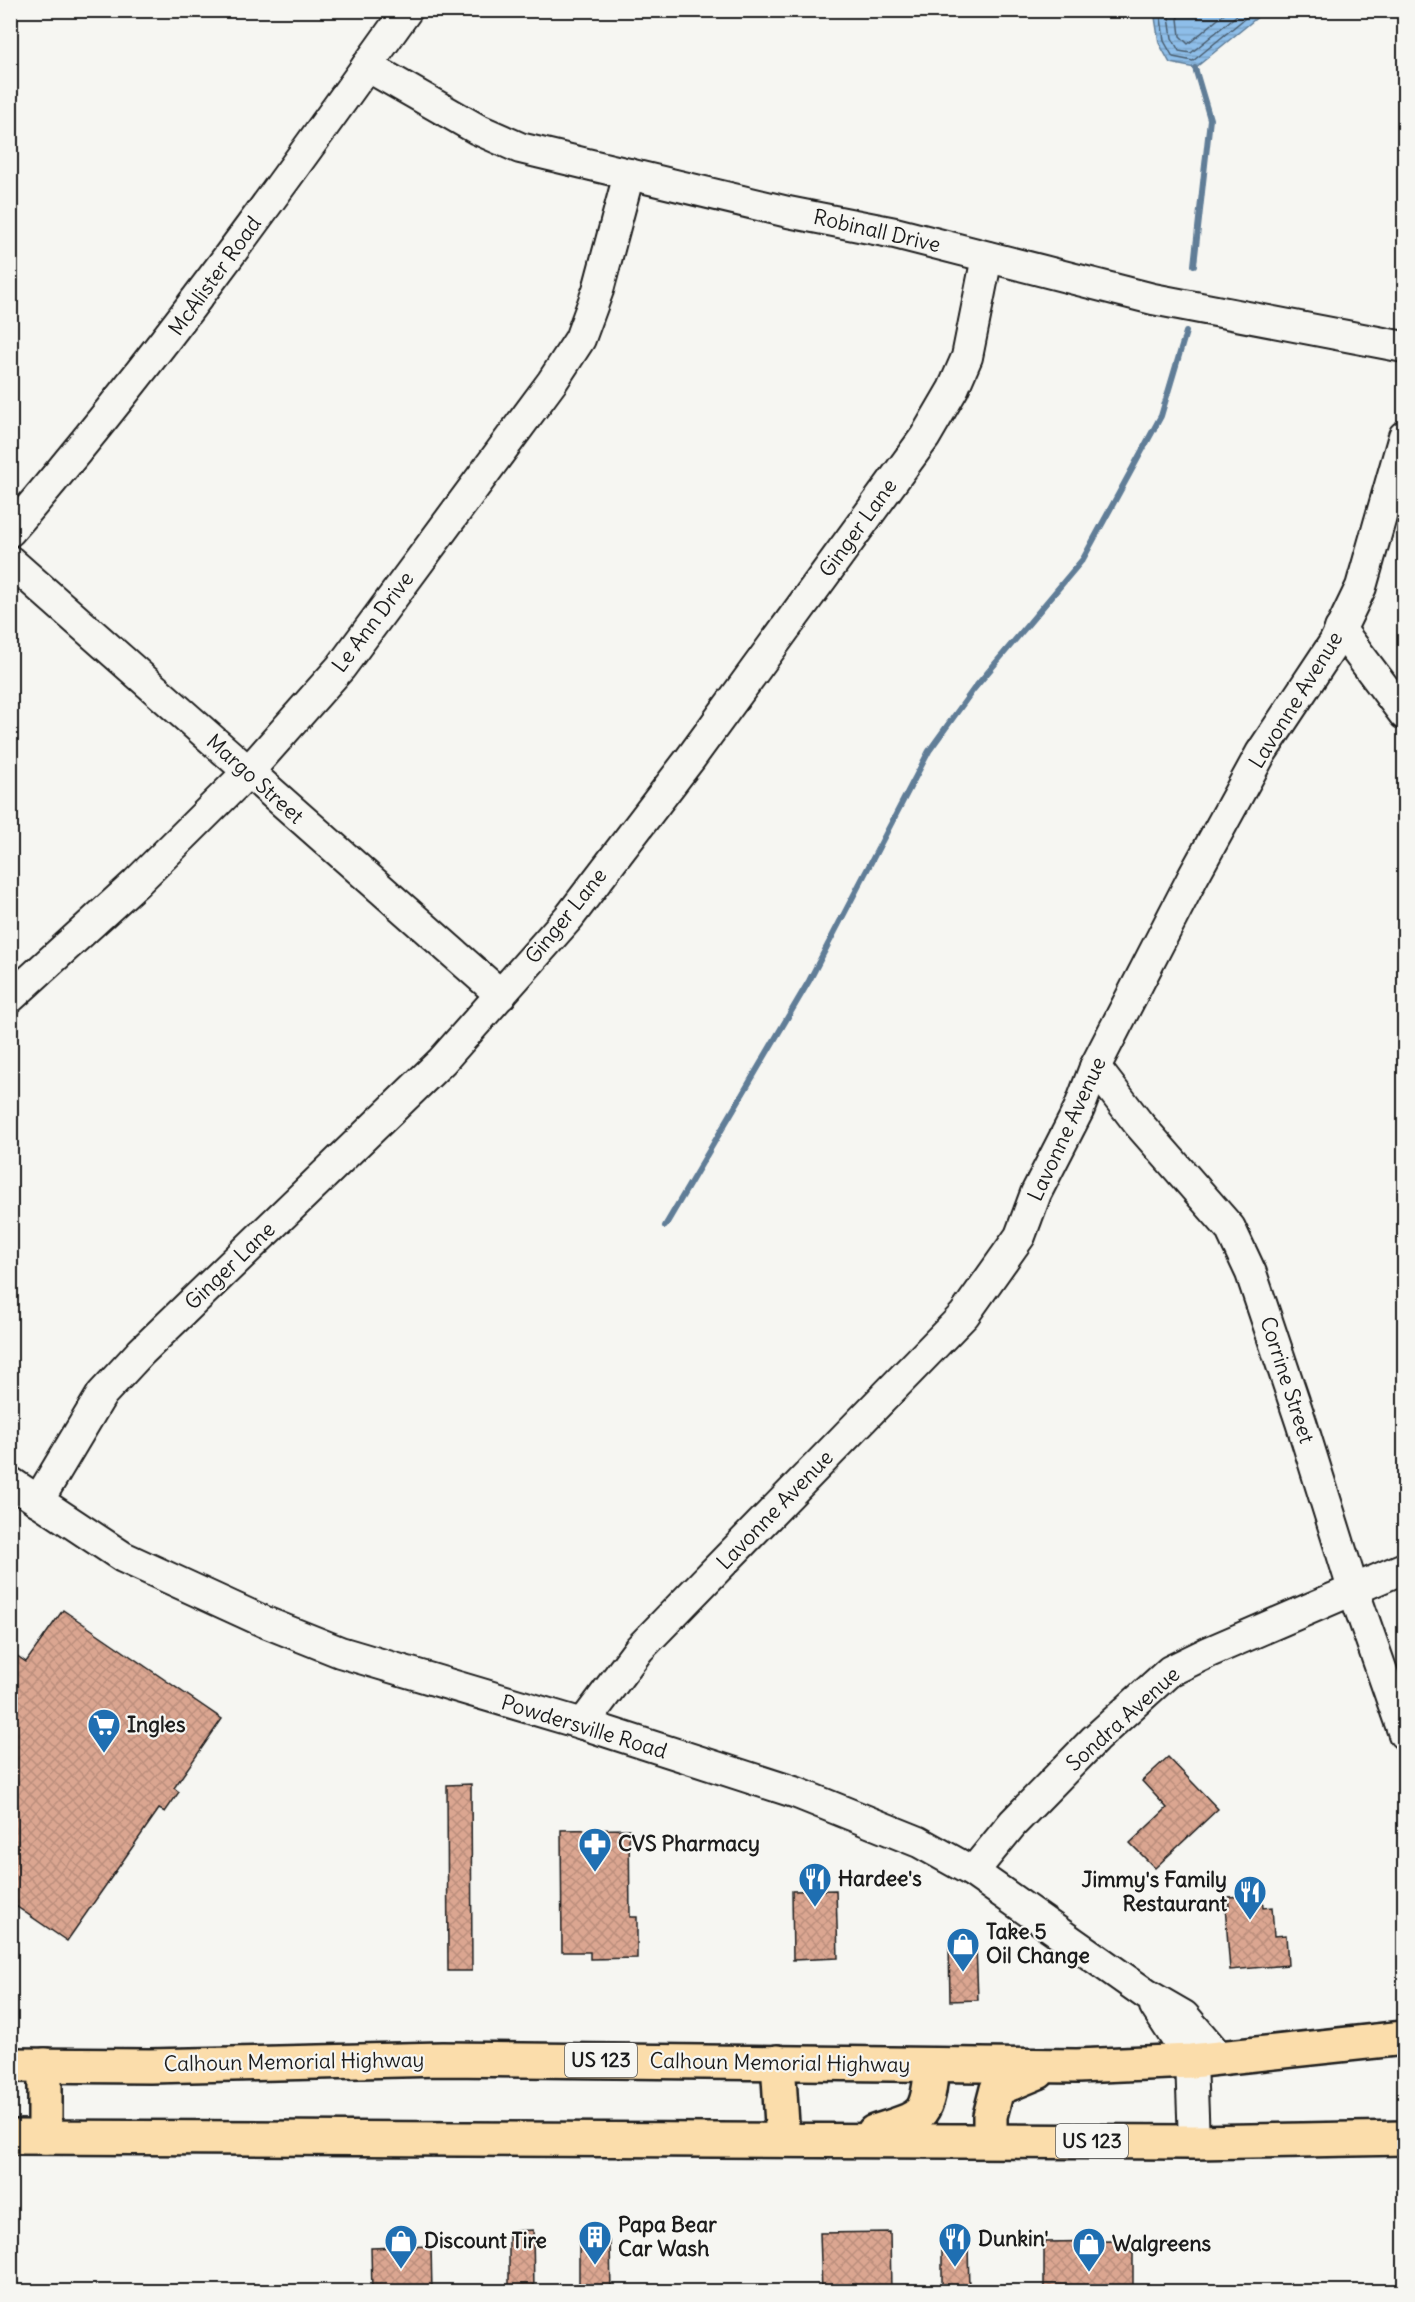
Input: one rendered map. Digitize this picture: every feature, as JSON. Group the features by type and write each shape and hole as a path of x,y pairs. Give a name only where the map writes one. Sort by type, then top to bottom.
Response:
{"highway":[{"name":"Calhoun Memorial Highway","path":"10,2066 150,2066 434,2059 1055,2066 1206,2060 1404,2038"},
{"path":"778,2062 783,2140"},
{"path":"847,2140 915,2119 924,2111 929,2096 932,2065"},
{"path":"45,2066 45,2137"},
{"path":"990,2140 990,2116 997,2089 1055,2066"},
{"name":"US 123","path":"10,2137 1194,2142 1404,2138"}],"street":[{"name":"McAlister Road","path":"10,531 83,447 166,342 407,10"},
{"name":"Robinall Drive","path":"367,66 477,129 520,148 788,212 895,233 1052,271 1153,299 1404,347"},
{"name":"Le Ann Drive","path":"10,998 136,883 248,772 341,667 552,382 580,339 598,290 629,174"},
{"name":"Ginger Lane","path":"38,1501 102,1394 141,1352 365,1139 442,1061 570,916 676,777 920,444 953,389 967,357 987,257"},
{"name":"Lavonne Avenue","path":"583,1724 639,1649 964,1315 1020,1236 1036,1193 1079,1109 1095,1067 1192,877 1250,774 1340,629 1362,587 1404,436"},
{"name":"Margo Street","path":"10,561 501,994"},
{"path":"1340,629 1404,714"},
{"name":"Corrine Street","path":"1095,1067 1138,1123 1230,1228 1251,1273 1353,1589 1404,1734"},
{"name":"Powdersville Road","path":"10,1482 123,1557 265,1622 340,1652 583,1724 797,1793 919,1842 973,1872 1146,1994 1184,2016 1206,2060"},
{"name":"Sondra Avenue","path":"973,1872 1013,1823 1095,1739 1170,1671 1404,1568"},
{"path":"1194,2142 1206,2060"}],"water":[{"path":"1154,10 1265,11 1195,68 1170,63 1159,43"}],"building":[{"name":"Ingles","path":"63,1610 222,1719 174,1788 179,1792 165,1812 159,1809 67,1941 10,1902 10,1651 26,1662"},
{"path":"1168,1757 1218,1809 1155,1868 1130,1843 1167,1808 1142,1781"},
{"path":"471,1784 472,1971 448,1971 447,1785"},
{"name":"CVS Pharmacy","path":"629,1829 630,1917 637,1917 637,1958 590,1959 590,1952 562,1952 561,1830"},
{"name":"Hardee's","path":"836,1890 838,1958 793,1960 792,1891"},
{"name":"Jimmy's Family Restaurant","path":"1262,1895 1263,1908 1272,1907 1274,1936 1286,1935 1288,1965 1230,1970 1225,1906 1229,1906 1228,1897"},
{"name":"Take 5 Oil Change","path":"949,1945 976,1945 978,2000 950,2001"},
{"path":"533,2230 534,2292 509,2292 509,2231"},
{"path":"890,2232 891,2292 822,2292 820,2233"},
{"name":"Papa Bear Car Wash","path":"579,2241 610,2241 611,2292 579,2292"},
{"name":"Walgreens","path":"1117,2241 1133,2254 1133,2292 1044,2292 1044,2242"},
{"name":"Dunkin'","path":"942,2244 968,2244 969,2292 942,2292"},
{"name":"Discount Tire","path":"431,2246 432,2292 372,2292 371,2248"}],"waterway":[{"path":"1194,265 1210,119 1195,68"},
{"path":"665,1226 809,981 929,751 973,690 1083,559 1161,416 1186,332"}],"place":[{"name":"Ingles","path":"104,1754"},
{"name":"CVS Pharmacy","path":"595,1873"},
{"name":"Hardee's","path":"815,1908"},
{"name":"Jimmy's Family Restaurant","path":"1250,1921"},
{"name":"Take 5 Oil Change","path":"963,1973"},
{"name":"Papa Bear Car Wash","path":"595,2266"},
{"name":"Dunkin'","path":"955,2268"},
{"name":"Discount Tire","path":"401,2270"},
{"name":"Walgreens","path":"1089,2273"}]}
